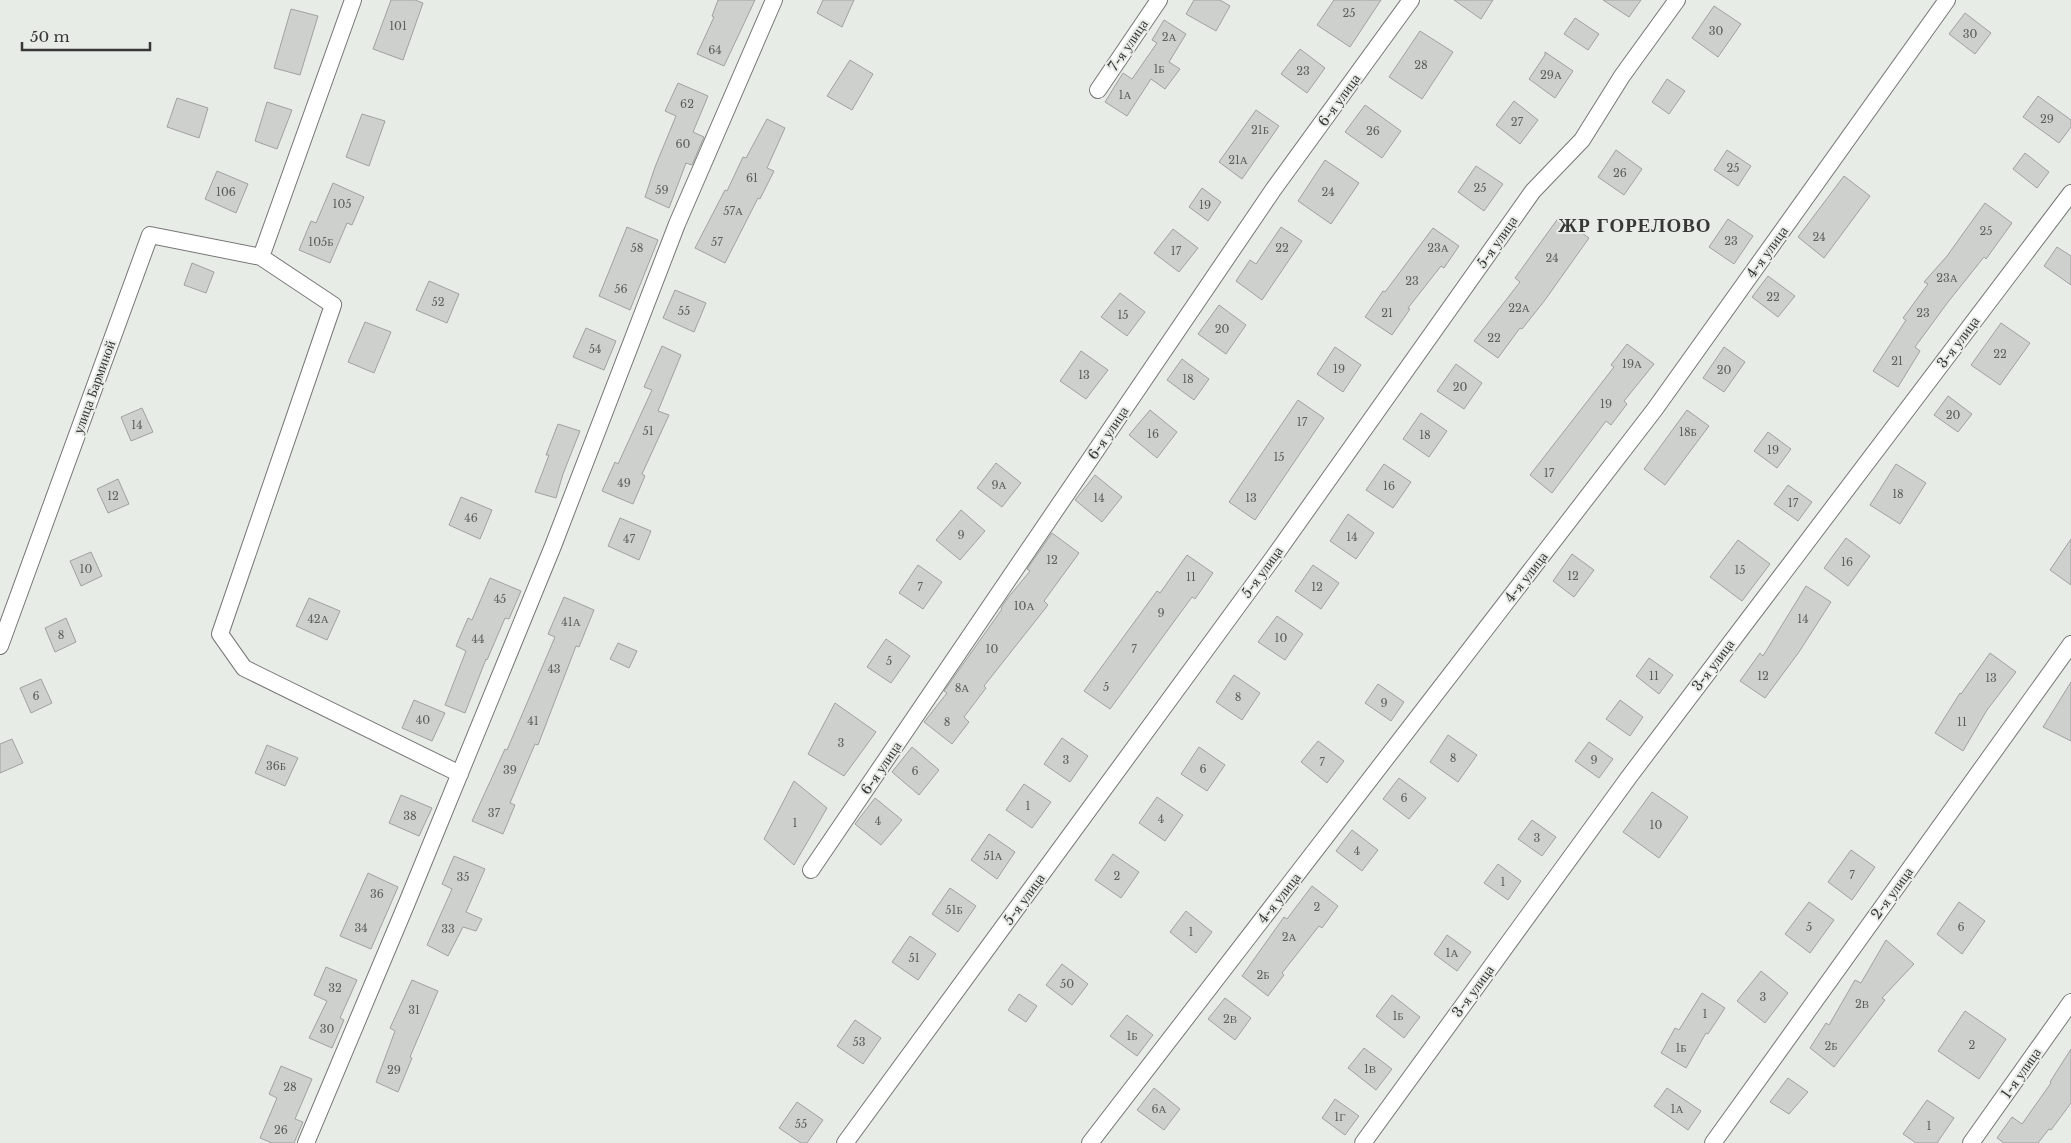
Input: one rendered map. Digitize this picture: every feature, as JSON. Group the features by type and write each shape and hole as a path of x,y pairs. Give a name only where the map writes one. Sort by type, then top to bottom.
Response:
{"street":[{"path":"354,0 261,256 333,305 220,634 244,668 460,774"},
{"path":"306,1143 553,546 677,224 774,0"},
{"name":"7-я улица","path":"1098,90 1159,0"},
{"name":"6-я улица","path":"811,870 1267,198 1412,0"},
{"name":"5-я улица","path":"845,1143 1273,558 1533,191 1582,140 1622,76 1677,0"},
{"name":"4-я улица","path":"1090,1143 1655,409 1947,0"},
{"name":"3-я улица","path":"1363,1143 1629,777 2071,193"},
{"name":"улица Барминой","path":"0,646 150,235 261,256"},
{"name":"2-я улица","path":"1713,1143 2071,644"},
{"name":"1-я улица","path":"1971,1143 2071,1002"}],"building":[{"path":"391,0 415,0 423,3 403,60 373,49"},
{"path":"718,0 755,0 724,66 697,54 714,17 712,16"},
{"path":"823,0 854,0 842,27 817,13"},
{"path":"1194,0 1220,0 1230,6 1216,31 1186,14"},
{"path":"1334,0 1381,0 1350,47 1317,25"},
{"path":"1454,0 1493,0 1481,19"},
{"path":"1603,0 1641,0 1629,17"},
{"path":"1714,6 1741,24 1718,57 1692,38"},
{"path":"291,9 318,16 300,75 274,68"},
{"path":"1965,13 1991,33 1975,54 1949,34"},
{"path":"1575,18 1599,34 1588,50 1564,34"},
{"path":"1164,20 1186,34 1169,62 1180,69 1165,89 1151,79 1127,116 1105,102 1123,73 1132,79 1157,43 1152,40"},
{"path":"1420,31 1453,52 1422,99 1389,77"},
{"path":"1300,49 1325,68 1307,93 1281,74"},
{"path":"1545,52 1573,71 1555,98 1529,79 1545,55"},
{"path":"850,60 873,74 852,110 827,96"},
{"path":"1667,79 1685,91 1669,114 1652,102"},
{"path":"678,83 708,96 693,132 704,137 692,165 686,163 669,208 645,197 676,116 665,111"},
{"path":"2038,96 2071,120 2071,127 2059,143 2023,117"},
{"path":"177,98 208,108 199,138 167,127"},
{"path":"1514,101 1538,120 1520,144 1496,125"},
{"path":"267,102 292,110 277,149 255,141"},
{"path":"1365,105 1401,131 1382,158 1345,132"},
{"path":"1256,110 1279,126 1242,179 1219,162"},
{"path":"362,114 385,121 369,166 346,157"},
{"path":"767,119 785,128 767,168 774,171 725,263 695,248 725,190 727,191 743,157 746,158"},
{"path":"1616,150 1642,169 1624,195 1598,177"},
{"path":"1727,150 1751,166 1738,186 1714,170"},
{"path":"2025,153 2049,172 2037,188 2013,169"},
{"path":"1325,160 1359,183 1331,224 1298,201"},
{"path":"1476,166 1503,184 1484,211 1458,192"},
{"path":"217,171 248,184 236,213 205,199"},
{"path":"1844,176 1870,196 1824,258 1798,237"},
{"path":"333,183 364,197 352,225 347,223 330,263 299,250 311,221 316,223"},
{"path":"1202,188 1221,202 1208,221 1189,207"},
{"path":"1985,203 2012,223 1986,259 1984,257 1948,302 1915,347 1920,351 1898,387 1873,371 1906,320 1903,318 1928,284 1924,282 1947,256"},
{"path":"1559,217 1589,238 1545,300 1522,329 1520,328 1498,358 1474,341 1520,282 1515,278"},
{"path":"1728,219 1753,236 1734,264 1709,247"},
{"path":"627,227 658,240 630,310 599,296"},
{"path":"1281,227 1302,241 1262,300 1236,281 1250,260 1256,264"},
{"path":"1433,228 1459,246 1444,268 1441,266 1408,308 1410,309 1392,335 1365,317"},
{"path":"1173,229 1198,248 1179,272 1154,253"},
{"path":"2057,247 2071,256 2071,285 2044,266"},
{"path":"192,263 214,272 206,293 184,285"},
{"path":"1768,276 1795,296 1778,317 1752,297"},
{"path":"429,281 459,294 447,323 416,310"},
{"path":"675,290 706,303 694,332 663,318"},
{"path":"1120,293 1145,312 1127,336 1101,317"},
{"path":"1219,305 1246,325 1226,354 1198,334"},
{"path":"365,322 391,332 374,373 348,362"},
{"path":"2001,323 2030,343 2000,385 1971,365"},
{"path":"586,328 616,341 604,370 573,357"},
{"path":"1627,344 1654,364 1624,401 1627,404 1611,425 1606,421 1552,493 1530,475 1614,367 1611,365"},
{"path":"662,346 681,355 658,411 669,415 642,474 645,476 633,504 602,491 615,462 618,464 652,390 644,387"},
{"path":"1335,347 1361,365 1343,392 1317,374"},
{"path":"1724,347 1745,362 1724,392 1703,378"},
{"path":"1081,351 1108,370 1086,399 1060,381"},
{"path":"1182,359 1209,379 1194,400 1167,380"},
{"path":"1456,364 1482,383 1464,409 1437,391"},
{"path":"1948,396 1972,414 1958,432 1934,415"},
{"path":"1298,400 1324,418 1255,520 1229,502"},
{"path":"142,408 153,432 131,441 121,417"},
{"path":"1150,410 1177,432 1157,458 1129,435"},
{"path":"1687,410 1709,426 1665,485 1644,469"},
{"path":"1421,413 1447,431 1429,457 1403,439"},
{"path":"558,424 580,431 563,474 556,498 535,492"},
{"path":"1768,432 1791,449 1777,468 1754,451"},
{"path":"996,463 1021,483 1002,507 977,488"},
{"path":"1384,464 1411,482 1393,508 1366,490"},
{"path":"1896,464 1926,483 1900,524 1870,505"},
{"path":"1095,475 1122,497 1102,522 1075,500"},
{"path":"118,479 129,504 108,513 97,489"},
{"path":"1788,485 1812,502 1798,521 1774,504"},
{"path":"461,497 492,510 480,539 449,525"},
{"path":"961,510 985,531 960,560 936,540"},
{"path":"1348,514 1374,533 1356,559 1330,541"},
{"path":"620,518 651,531 639,560 608,546"},
{"path":"1052,533 1079,553 1044,601 1048,605 984,686 986,688 964,717 969,722 952,744 924,722 947,693 944,691 1002,609 1007,599 1030,571 1027,569"},
{"path":"1846,538 1870,556 1848,586 1824,568"},
{"path":"2071,539 2071,585 2050,570"},
{"path":"1738,540 1770,564 1742,601 1710,577"},
{"path":"91,552 102,576 81,586 70,561"},
{"path":"1572,554 1594,570 1574,597 1553,581"},
{"path":"1187,555 1213,573 1195,599 1192,597 1110,709 1084,691 1157,591 1160,593"},
{"path":"918,565 942,582 923,609 899,593"},
{"path":"1313,565 1339,583 1321,609 1295,591"},
{"path":"490,578 521,591 509,619 505,618 486,659 465,713 445,705 466,651 456,646 468,618 472,620"},
{"path":"1806,586 1831,602 1799,652 1765,698 1740,681 1760,653 1763,656"},
{"path":"564,597 594,610 579,647 576,646 538,745 535,744 510,803 515,805 503,834 472,821 505,749 507,750 555,637 548,634"},
{"path":"309,598 340,611 327,640 296,626"},
{"path":"1277,616 1303,634 1285,660 1258,642"},
{"path":"66,618 76,642 55,652 45,628"},
{"path":"886,639 910,656 891,683 867,667"},
{"path":"618,643 637,651 629,668 610,659"},
{"path":"1990,653 2016,672 1987,710 1963,751 1935,733 1960,693"},
{"path":"1649,658 1673,675 1659,694 1636,676"},
{"path":"1234,675 1260,693 1242,720 1216,702"},
{"path":"41,679 52,703 31,713 20,688"},
{"path":"2071,682 2071,741 2043,727"},
{"path":"1378,684 1404,702 1391,721 1365,703"},
{"path":"414,700 445,713 432,741 402,728"},
{"path":"1620,700 1643,717 1630,736 1606,719"},
{"path":"835,703 876,732 844,776 808,754"},
{"path":"1448,735 1477,755 1458,782 1430,762"},
{"path":"1062,738 1088,756 1070,782 1044,764"},
{"path":"12,739 23,763 0,773 0,744"},
{"path":"1318,741 1344,761 1327,783 1301,762"},
{"path":"1589,742 1613,759 1599,778 1575,761"},
{"path":"267,745 298,758 285,786 255,773"},
{"path":"912,747 939,770 919,795 892,772"},
{"path":"1199,747 1225,765 1207,791 1181,774"},
{"path":"1399,778 1426,798 1409,819 1383,799"},
{"path":"794,781 827,808 794,865 764,839"},
{"path":"1024,784 1051,802 1032,828 1006,810"},
{"path":"1652,792 1688,817 1659,858 1623,832"},
{"path":"401,795 432,808 419,836 389,823"},
{"path":"1157,797 1183,815 1165,841 1139,823"},
{"path":"875,798 902,820 881,845 855,824"},
{"path":"1532,820 1556,837 1542,856 1518,839"},
{"path":"1352,830 1378,850 1362,871 1336,851"},
{"path":"989,834 1015,852 997,879 971,860"},
{"path":"1851,850 1875,867 1852,900 1828,882"},
{"path":"1113,854 1139,872 1121,898 1095,880"},
{"path":"454,856 485,869 466,912 482,919 476,931 463,927 448,956 427,945 452,889 442,884"},
{"path":"1498,864 1521,881 1508,900 1484,883"},
{"path":"368,873 398,887 371,949 340,936"},
{"path":"1312,886 1338,906 1322,928 1319,926 1282,973 1284,975 1268,996 1242,976 1284,917 1287,919"},
{"path":"950,888 976,906 958,932 932,914"},
{"path":"1809,902 1834,920 1810,953 1785,934"},
{"path":"1959,902 1985,921 1962,954 1937,934"},
{"path":"1186,911 1212,932 1196,953 1170,932"},
{"path":"1447,935 1471,952 1457,971 1434,954"},
{"path":"910,936 936,954 918,980 892,962"},
{"path":"1886,940 1914,964 1882,998 1885,1000 1834,1067 1810,1048 1826,1023 1829,1025 1855,980 1861,983"},
{"path":"1062,964 1088,984 1072,1005 1046,985"},
{"path":"326,967 357,980 340,1018 344,1020 332,1048 309,1038 327,1001 314,995"},
{"path":"1761,971 1788,993 1765,1023 1737,1001"},
{"path":"412,980 438,991 410,1057 412,1058 398,1092 376,1082 395,1031 390,1028"},
{"path":"1702,993 1725,1008 1708,1034 1706,1033 1686,1068 1661,1053 1675,1028 1679,1030"},
{"path":"1019,994 1037,1006 1026,1022 1008,1010"},
{"path":"1392,995 1420,1017 1404,1038 1376,1016"},
{"path":"1225,998 1251,1018 1235,1040 1208,1019"},
{"path":"1965,1011 2006,1039 1979,1079 1938,1051"},
{"path":"1127,1015 1153,1035 1137,1056 1110,1036"},
{"path":"855,1020 881,1038 863,1064 837,1046"},
{"path":"1364,1048 1392,1069 1376,1090 1348,1068"},
{"path":"2071,1049 2071,1103 2051,1130 2049,1129 2038,1143 2004,1143 1997,1138 2012,1117 2022,1124 2051,1083"},
{"path":"281,1066 312,1079 295,1119 303,1122 294,1143 272,1143 260,1138 277,1098 269,1094"},
{"path":"1788,1078 1808,1092 1789,1114 1770,1102"},
{"path":"1154,1088 1180,1109 1164,1130 1137,1110"},
{"path":"1667,1088 1701,1111 1688,1130 1654,1106"},
{"path":"1335,1099 1359,1116 1345,1135 1322,1118"},
{"path":"1927,1100 1954,1118 1937,1143 1916,1143 1903,1134"},
{"path":"797,1102 823,1120 807,1143 801,1143 779,1128"}],"district":[{"name":"ЖР ГОРЕЛОВО","path":"1635,225"}]}
